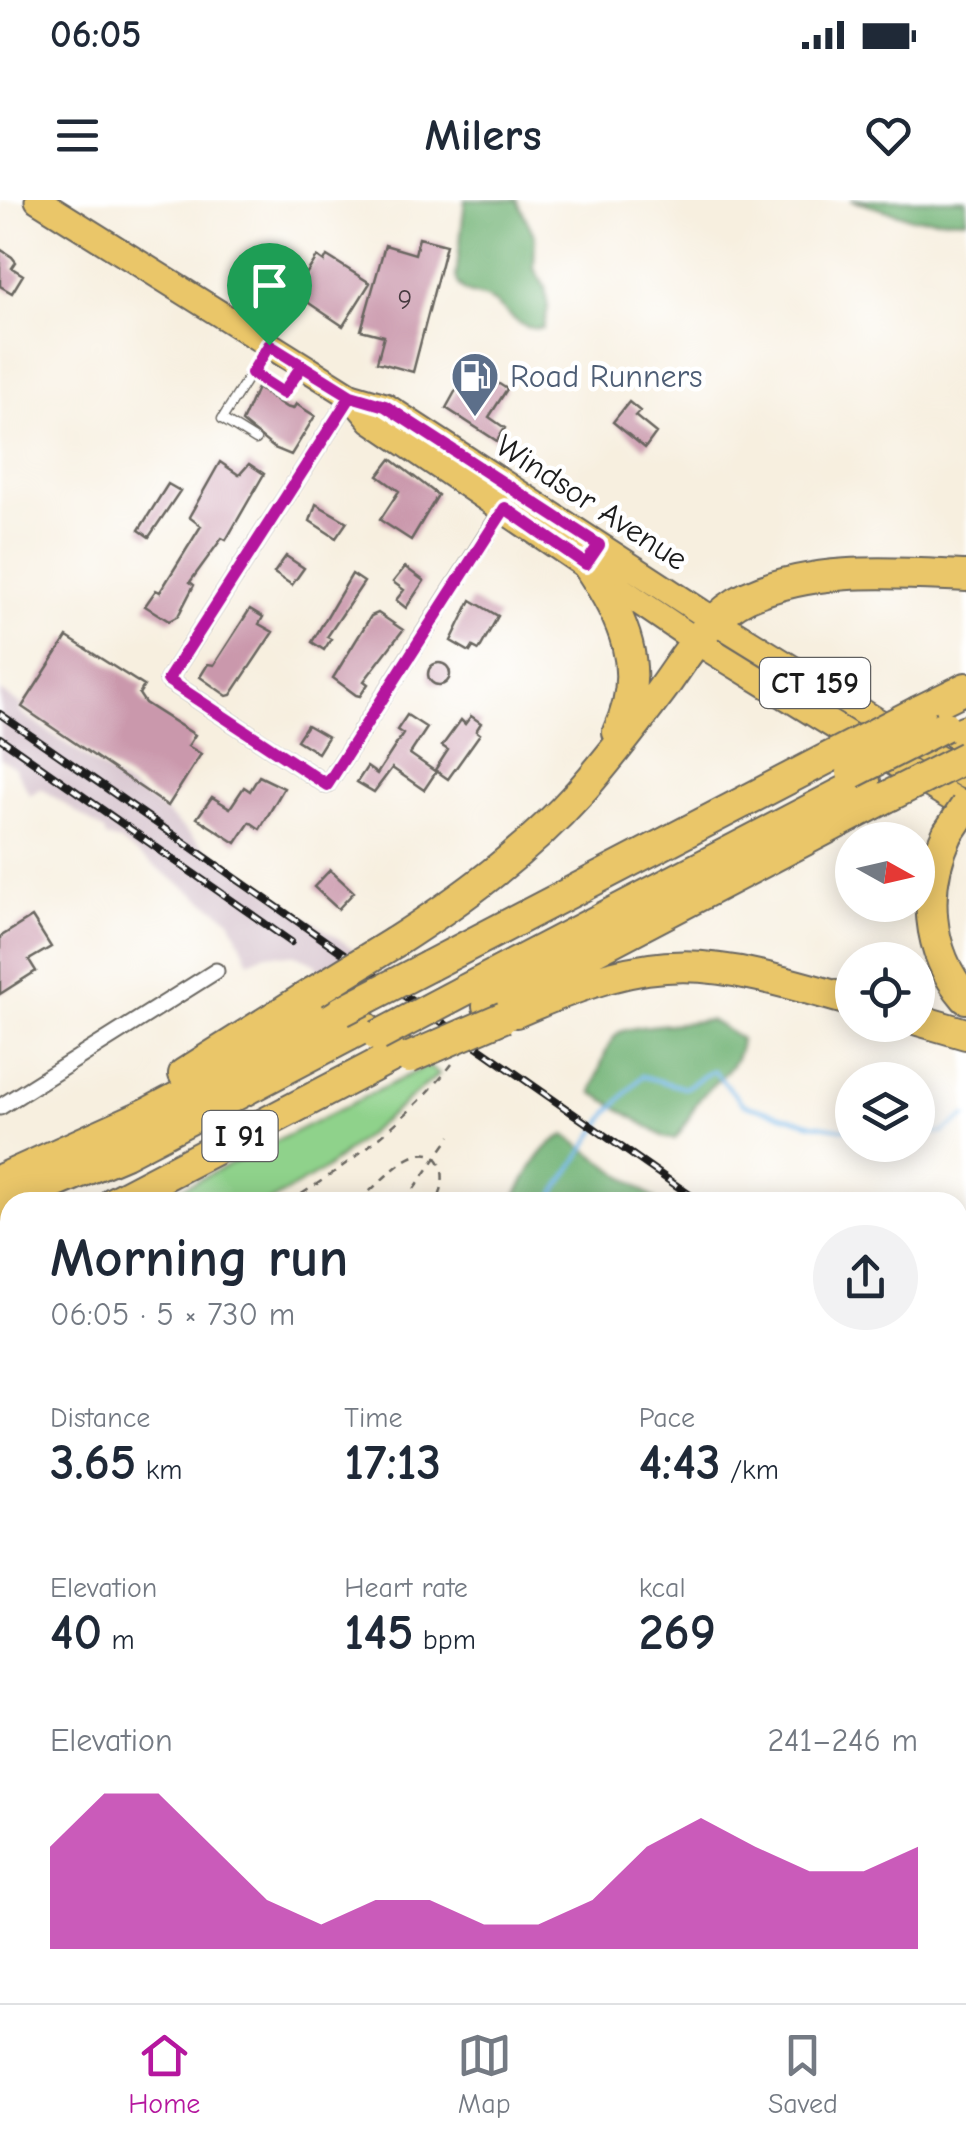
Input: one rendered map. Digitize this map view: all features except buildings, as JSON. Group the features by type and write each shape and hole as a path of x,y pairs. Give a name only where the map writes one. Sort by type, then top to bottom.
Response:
{"highway":[{"path":"593,554 622,624 632,669 626,714 595,774"},
{"path":"97,1138 151,1095 395,942 503,865 553,821 595,774 705,630 748,597 805,578 966,576"},
{"name":"I 91","path":"0,1180 97,1138 379,1037 468,992 858,777 953,729 966,688"},
{"path":"858,777 953,729"},
{"name":"I 91","path":"133,1192 366,1070 379,1037 858,777"},
{"path":"966,806 948,833 934,874 932,916 942,960 966,998"},
{"path":"468,992 595,979 676,964 746,972 835,997"},
{"path":"935,1025 966,1034"},
{"path":"33,1192 379,1037"},
{"path":"79,1192 379,1037"}],"main road":[{"path":"38,200 259,339"},
{"name":"CT 159","path":"259,339 351,396"},
{"name":"Windsor Avenue","path":"351,396 385,406 474,475 966,806"},
{"name":"Windsor Avenue","path":"705,630 966,776"}],"street":[{"path":"351,396 168,680 327,785 510,499"},
{"path":"0,1107 216,971"}],"lane":[{"path":"256,440 222,419 252,373 259,339"},
{"path":"252,373 283,393 302,366"}],"path":[{"path":"307,1192 424,1100 453,1062"},
{"path":"412,1192 451,1136"},
{"path":"370,1192 409,1158 436,1158 445,1168 446,1183 442,1192"}],"shaded area":[{"path":"0,691 21,705 20,712 164,811 205,848 358,952 317,973 317,964 296,955 266,954 249,962 230,919 120,842 106,838 104,831 41,788 30,795 14,767 0,758"}],"green space":[{"path":"465,200 517,200 535,237 534,269 545,287 548,308 543,328 521,324 494,302 462,289 456,277"},
{"path":"851,200 966,200 966,220 912,218"},
{"path":"710,1020 741,1039 739,1051 730,1068 696,1104 675,1139 666,1138 592,1092 605,1054 617,1034 646,1026"},
{"path":"427,1066 439,1074 327,1168 286,1192 174,1192"},
{"path":"565,1135 645,1192 518,1192 540,1155"}],"waterway":[{"path":"556,1192 609,1112 642,1076 685,1088 713,1070 743,1104 835,1127"},
{"path":"935,1133 942,1133 966,1116"}],"railway":[{"path":"0,714 686,1192"},
{"path":"0,738 291,942"}],"place":[{"name":"Road Runners","path":"475,418"}],"route":[{"path":"269,345 252,373 283,393 302,366 351,396 385,406 599,545 586,564 505,508 327,785 168,680 351,396 269,345"}]}
